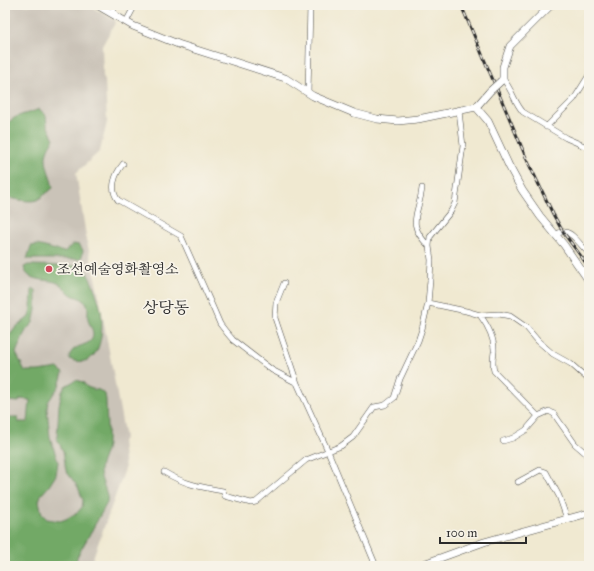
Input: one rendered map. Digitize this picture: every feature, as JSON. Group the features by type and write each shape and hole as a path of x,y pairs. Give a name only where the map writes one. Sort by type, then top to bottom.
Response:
{"street":[{"path":"97,5 126,22 178,44 285,78 308,93 331,105 377,119 398,121 418,119 476,107 485,95 502,80 503,67 510,46 551,5"},
{"path":"112,5 115,16"},
{"path":"126,22 135,5"},
{"path":"308,93 310,5"},
{"path":"546,127 574,99 589,75"},
{"path":"502,80 509,85 517,106 523,112 566,138 588,147"},
{"path":"476,107 488,121 522,190 589,281"},
{"path":"164,472 177,480 188,484 222,492 225,496 251,503 256,502 306,460 341,446 353,437 374,407 385,405 394,398 400,379 418,341 428,303 431,260 429,246 430,237 455,204 463,146 459,111"},
{"path":"123,164 118,170 114,185 114,194 118,200 182,236 220,324 227,333 233,340 272,370 297,383"},
{"path":"422,188 415,226 422,239 429,246"},
{"path":"555,235 566,232 571,235 589,254"},
{"path":"284,283 276,303 275,318 297,383 376,566"},
{"path":"428,303 480,315 499,314 510,316 526,327 538,341 553,354 571,364 589,380"},
{"path":"480,315 488,326 494,342 492,366 494,371 538,416"},
{"path":"503,441 513,438 526,430 538,416 549,411 554,414 575,444 589,456"},
{"path":"518,482 540,470 546,472 559,496 567,519"},
{"path":"418,566 484,542 589,513"}],"shaded area":[{"name":"조선예술영화촬영소","path":"5,5 88,5 116,21 102,46 107,122 100,151 76,173 87,242 99,296 125,438 122,441 125,469 90,566 5,566"}],"green space":[{"path":"39,109 46,115 47,125 54,139 49,146 46,157 46,163 53,188 39,199 33,201 5,198 5,128 15,117"},
{"path":"73,244 79,245 83,250 80,259 27,259 31,246 37,245 64,252"},
{"path":"28,265 80,266 84,268 90,278 96,294 102,320 101,339 98,348 94,355 88,360 80,362 69,359 71,353 77,347 90,342 92,339 93,332 88,320 88,308 86,302 70,294 58,283 29,276 24,267"},
{"path":"32,288 36,290 36,310 33,323 23,336 16,353 25,371 58,368 63,373 59,386 48,402 47,409 50,437 58,462 56,475 41,495 39,501 42,514 47,519 60,521 66,519 78,512 82,507 83,500 78,487 66,471 63,451 57,439 59,405 62,392 65,386 76,380 83,382 87,387 99,390 105,394 106,400 107,445 100,472 107,495 107,503 77,557 76,566 5,566 5,417 18,417 18,422 28,422 30,400 20,399 19,402 5,401 5,346 6,340 16,327 29,317"}],"railway":[{"path":"461,5 528,162 553,214 563,232 589,267"}],"place":[{"name":"조선예술영화촬영소","path":"49,269"}],"district":[{"name":"상당동","path":"166,307"}]}
